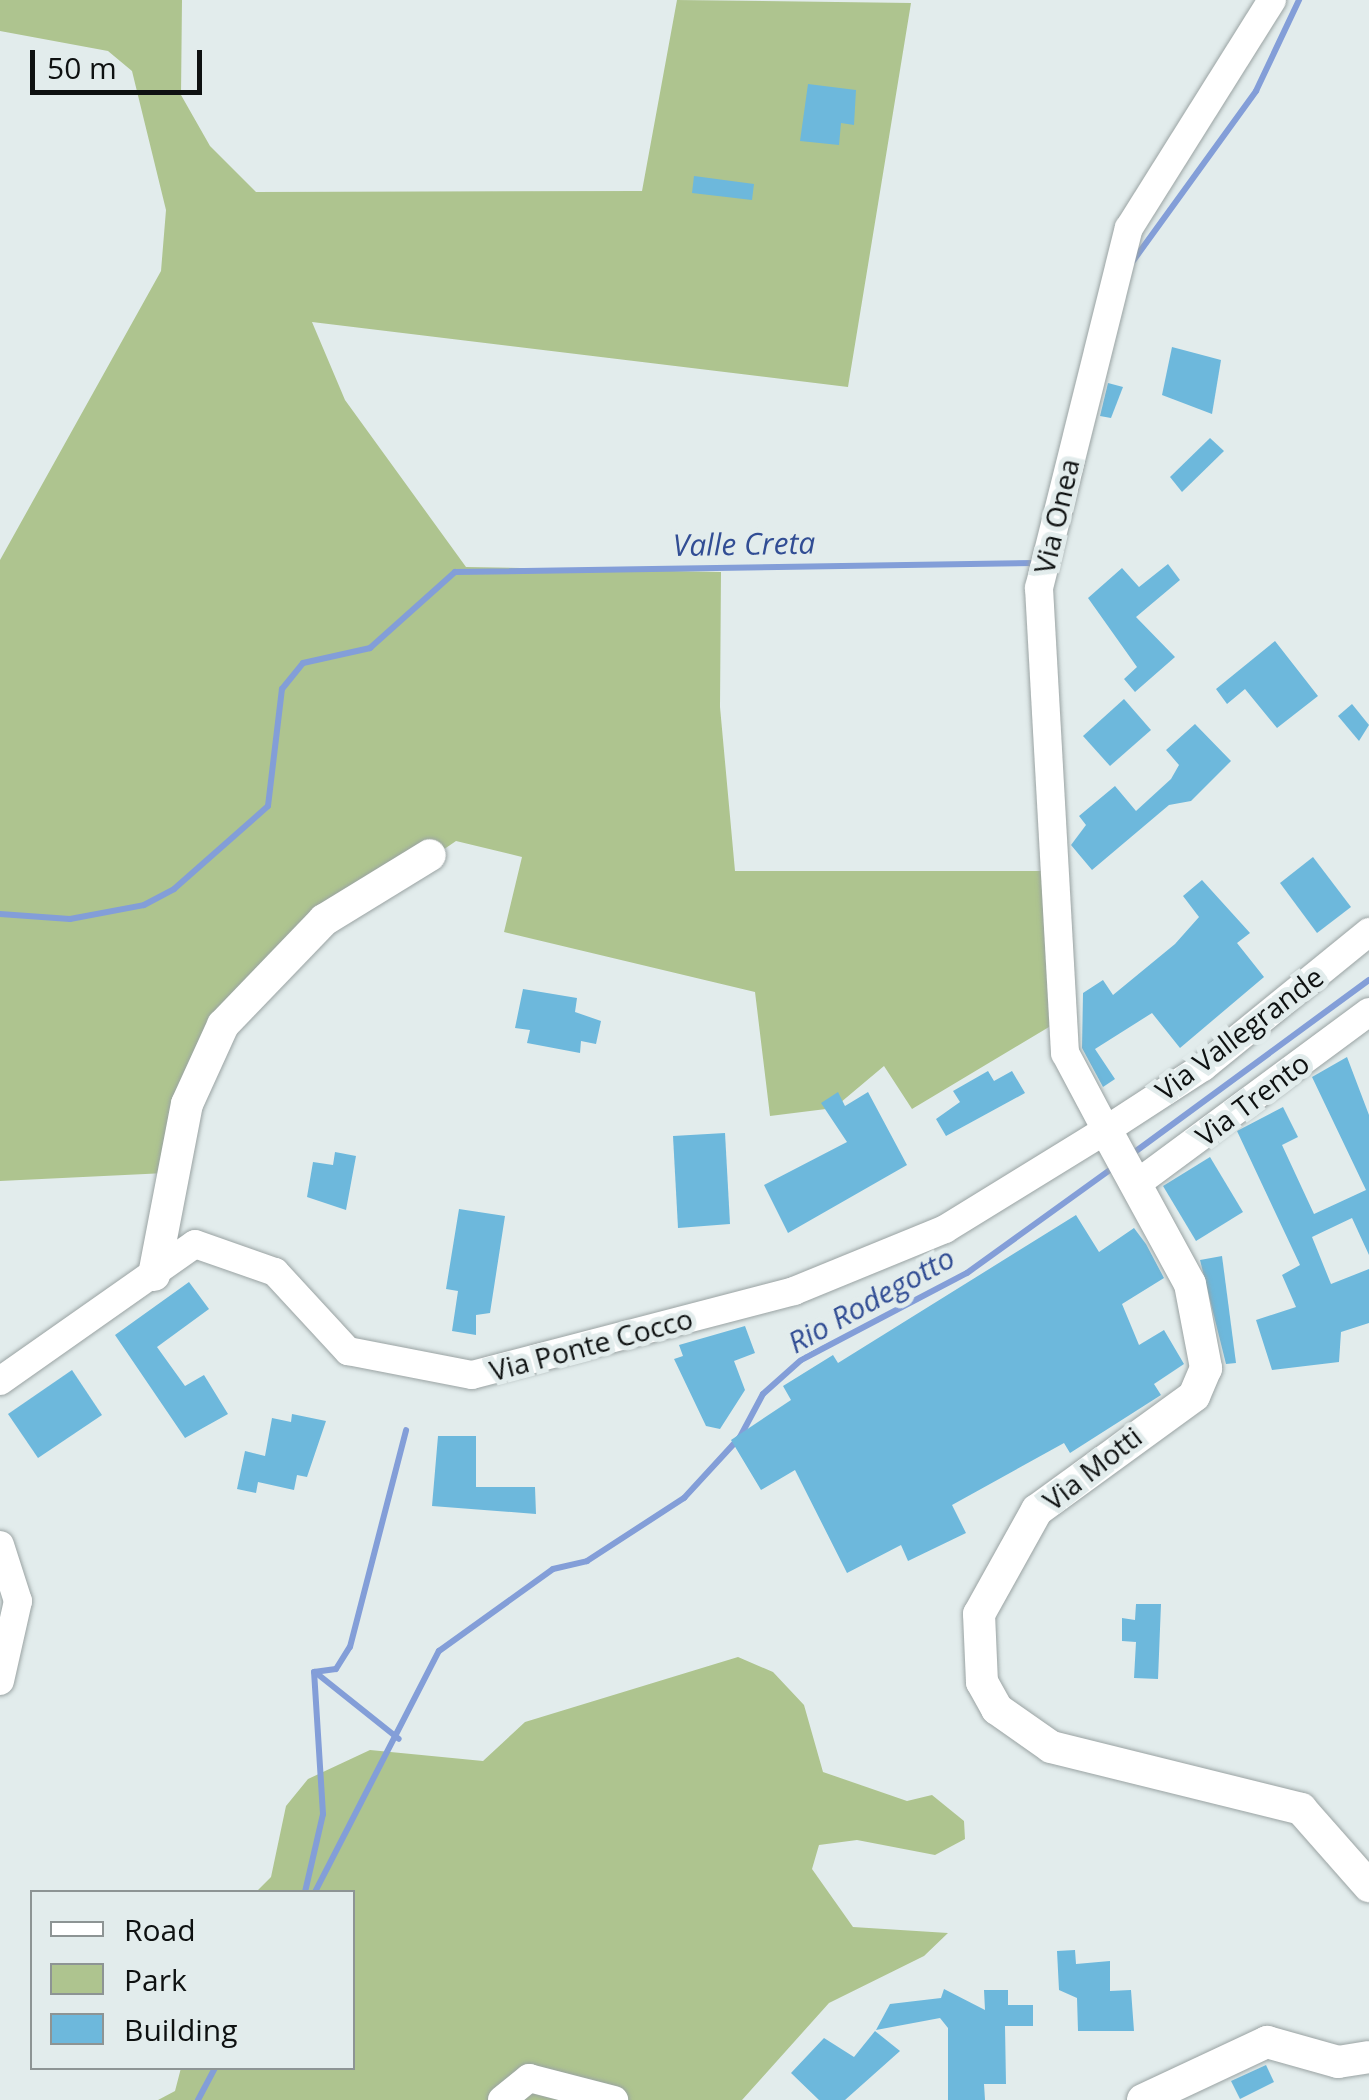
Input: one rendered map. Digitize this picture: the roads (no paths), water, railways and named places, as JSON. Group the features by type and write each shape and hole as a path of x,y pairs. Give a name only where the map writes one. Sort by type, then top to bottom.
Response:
{"street":[{"name":"Via Onea","path":"1122,1159 1065,1052 1040,588 1129,228 1272,0"},
{"path":"154,1275 187,1104 223,1025 324,920 430,855"},
{"name":"Via Vallegrande","path":"1122,1159 1203,1067 1369,932"},
{"name":"Via Trento","path":"1122,1159 1362,1017"},
{"name":"Via Ponte Cocco","path":"0,1381 195,1244 229,1249 275,1272 348,1351 472,1376 794,1291 1122,1159"},
{"name":"Via Motti","path":"1122,1159 1190,1284 1202,1384 1037,1510 979,1614 982,1682 997,1709 1051,1747 1301,1809 1369,1886"},
{"path":"0,1545 18,1601 0,1681"},
{"path":"1143,2100 1267,2042 1338,2062 1369,2056"},
{"path":"502,2100 529,2078 614,2100"}],"waterway":[{"name":"Valle Creta","path":"1133,261 1256,91 1299,0"},
{"name":"Valle Creta","path":"0,914 70,919 144,905 174,889 268,806 282,689 303,663 370,648 455,572 1036,563"},
{"name":"Rio Rodegotto","path":"1132,1154 1369,980"},
{"name":"Rio Rodegotto","path":"316,1890 439,1651 553,1569 587,1561 684,1498 740,1437 763,1394 801,1360 967,1273 1114,1167"},
{"path":"314,1672 336,1669 350,1647 406,1430"},
{"path":"305,1890 323,1814 314,1672"},
{"path":"315,1672 399,1739"},
{"name":"Rio Rodegotto","path":"198,2100 214,2070"}]}
